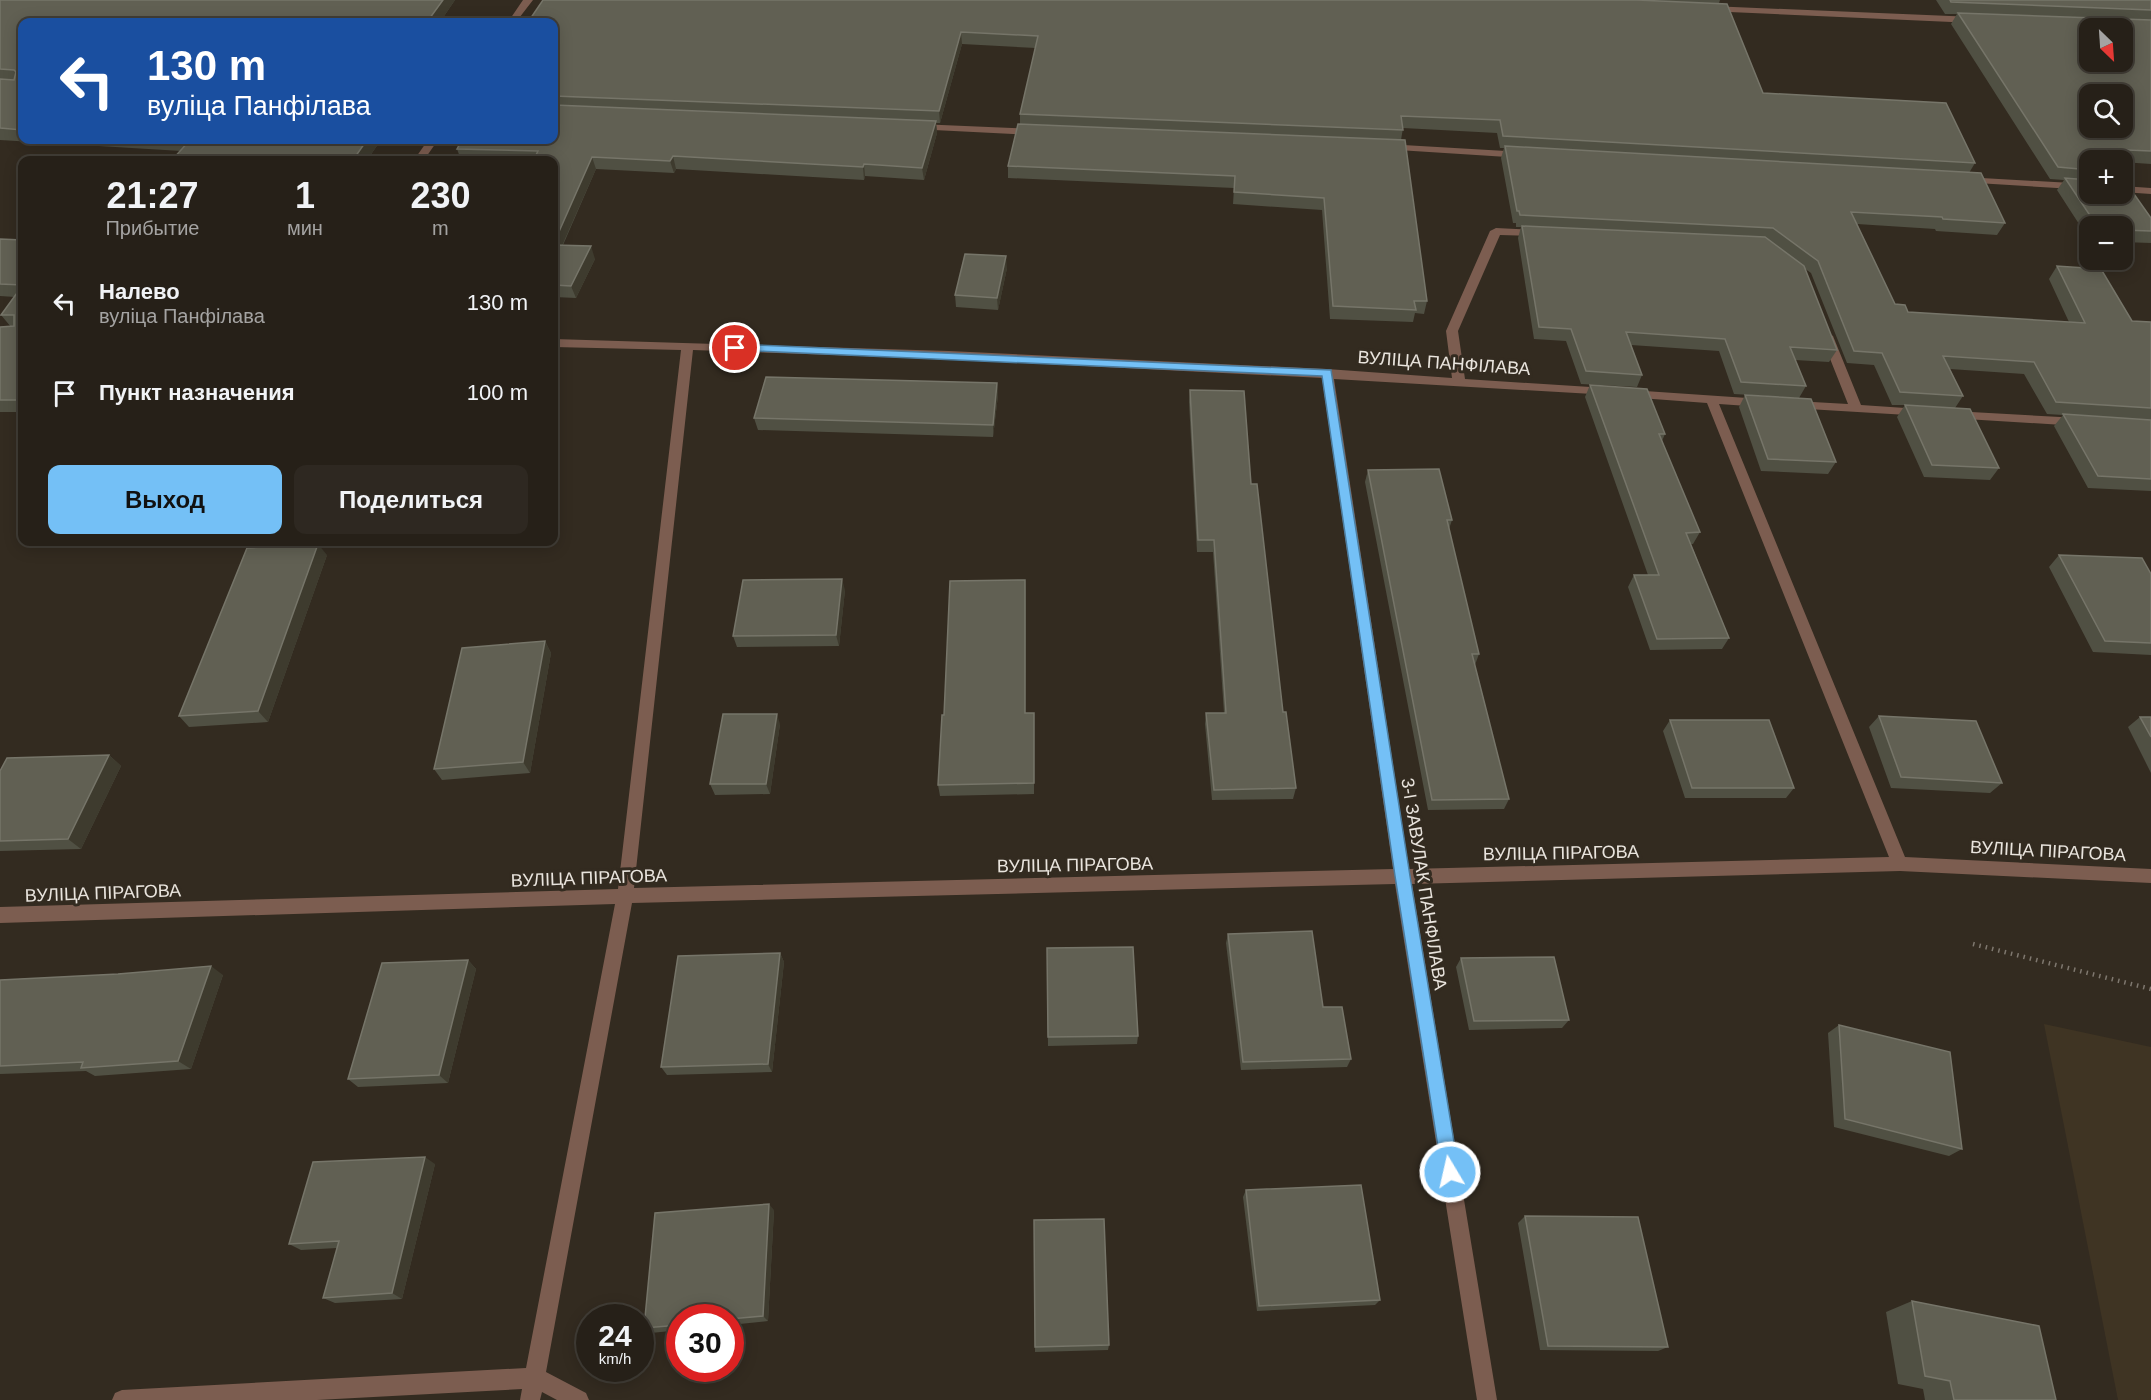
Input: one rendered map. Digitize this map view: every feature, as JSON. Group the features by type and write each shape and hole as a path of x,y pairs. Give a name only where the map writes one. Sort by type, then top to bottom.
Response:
{"street":[{"path":"515,18 528,0"},
{"path":"1698,9 1984,20"},
{"path":"910,127 1041,132"},
{"path":"1375,146 1529,155"},
{"path":"1947,179 2079,186"},
{"path":"2133,190 2151,191"},
{"path":"1459,382 1452,331 1496,231 1554,234"},
{"path":"1821,320 1856,409"},
{"name":"ВУЛІЦА ПАНФІЛАВА","path":"558,343 687,346 1327,373 2092,423"},
{"path":"530,1400 625,896 687,346"},
{"name":"3-І ЗАВУЛАК ПАНФІЛАВА","path":"1327,373 1402,876 1487,1400"},
{"path":"1711,399 1900,864"},
{"name":"ВУЛІЦА ПІРАГОВА","path":"0,915 625,896 1900,864 2151,876"},
{"path":"123,1400 535,1378 579,1400"}],"path":[{"path":"1973,944 2151,990"}],"shaded area":[{"path":"2044,1024 2151,1047 2151,1400 2118,1400"}],"building":[{"path":"0,0 443,0 430,18 18,18 18,130 0,128 0,79 14,80 16,72 0,69"},
{"path":"543,0 1637,0 1727,4 1763,93 1946,103 1975,163 1503,136 1500,120 1401,116 1403,130 1020,114 1038,36 961,32 939,111 558,96 558,18 531,18"},
{"path":"1950,0 2151,0 2151,10 1951,2"},
{"path":"1958,13 2096,18 2079,18 2079,72 2133,72 2133,19 2151,20 2151,151 2079,150 2079,169 2058,167"},
{"path":"558,105 936,121 922,168 864,164 863,167 673,156 670,161 592,157 558,234 558,156 536,155 538,151 457,149 460,144 558,144"},
{"path":"1018,124 1405,140 1427,301 1414,301 1416,310 1333,306 1324,198 1234,192 1235,176 1008,166"},
{"path":"186,144 364,144 356,156 176,156"},
{"path":"1505,146 1981,173 2005,223 1851,212 1895,304 1905,305 1908,312 2085,323 2057,266 2079,268 2079,270 2102,270 2132,321 2151,322 2151,408 2056,402 2034,362 1943,356 1963,396 1900,392 1882,353 1854,351 1818,261 1773,228 1520,215 1517,211"},
{"path":"2065,178 2079,179 2079,199"},
{"path":"2133,193 2151,218 2151,231 2133,230 2133,216 2090,216 2082,204 2133,204"},
{"path":"1522,226 1765,237 1804,266 1837,350 1790,347 1806,386 1741,382 1725,339 1626,332 1642,375 1586,371 1571,329 1539,327"},
{"path":"0,239 18,240 18,285 0,284"},
{"path":"558,245 591,246 571,286 558,285"},
{"path":"965,254 1006,256 997,298 955,295"},
{"path":"18,292 18,400 0,400 0,327 14,326 14,315 1,315"},
{"path":"766,377 997,383 993,425 754,418"},
{"path":"1590,385 1647,389 1665,434 1659,434 1700,532 1686,533 1729,638 1657,639 1634,575 1659,575"},
{"path":"1190,390 1244,391 1251,484 1257,484 1283,712 1286,712 1296,788 1214,790 1206,713 1226,713 1214,540 1198,540"},
{"path":"1745,395 1811,399 1836,462 1768,459"},
{"path":"1905,405 1970,409 1999,468 1932,465"},
{"path":"2063,414 2151,420 2151,479 2098,476"},
{"path":"1439,469 1452,520 1447,520 1479,654 1472,654 1509,799 1432,800 1368,470"},
{"path":"317,546 258,711 179,716 247,548"},
{"path":"2059,555 2142,558 2151,574 2151,643 2105,641"},
{"path":"842,579 836,635 733,636 743,580"},
{"path":"1025,580 1025,713 1034,713 1034,783 938,785 942,715 944,715 950,581"},
{"path":"545,641 523,762 434,769 462,648"},
{"path":"723,714 777,714 766,784 710,784"},
{"path":"1879,716 1976,721 2002,783 1901,777"},
{"path":"2140,717 2151,717 2151,737"},
{"path":"1670,720 1769,720 1794,788 1692,788"},
{"path":"109,755 68,839 0,841 0,771 7,758"},
{"path":"1312,931 1323,1007 1342,1007 1351,1059 1243,1062 1228,934"},
{"path":"1133,947 1138,1036 1048,1037 1047,948"},
{"path":"780,953 768,1064 661,1067 678,956"},
{"path":"1554,957 1569,1020 1474,1021 1461,958"},
{"path":"468,960 439,1075 348,1079 382,963"},
{"path":"211,966 178,1061 81,1068 83,1062 0,1066 0,980 118,974"},
{"path":"1839,1025 1950,1052 1962,1149 1845,1119"},
{"path":"425,1157 392,1293 323,1298 339,1241 289,1244 313,1162"},
{"path":"1361,1185 1380,1300 1259,1306 1246,1190"},
{"path":"769,1204 763,1316 744,1318 744,1304 666,1304 666,1326 654,1327 654,1304 646,1304 655,1213"},
{"path":"1525,1216 1638,1217 1668,1347 1548,1346"},
{"path":"1104,1219 1109,1345 1035,1347 1034,1220"},
{"path":"1912,1301 2039,1326 2056,1400 1954,1400 1950,1381 1925,1376"}],"route":[{"path":"735,348 1327,373 1402,876 1450,1172"}]}
